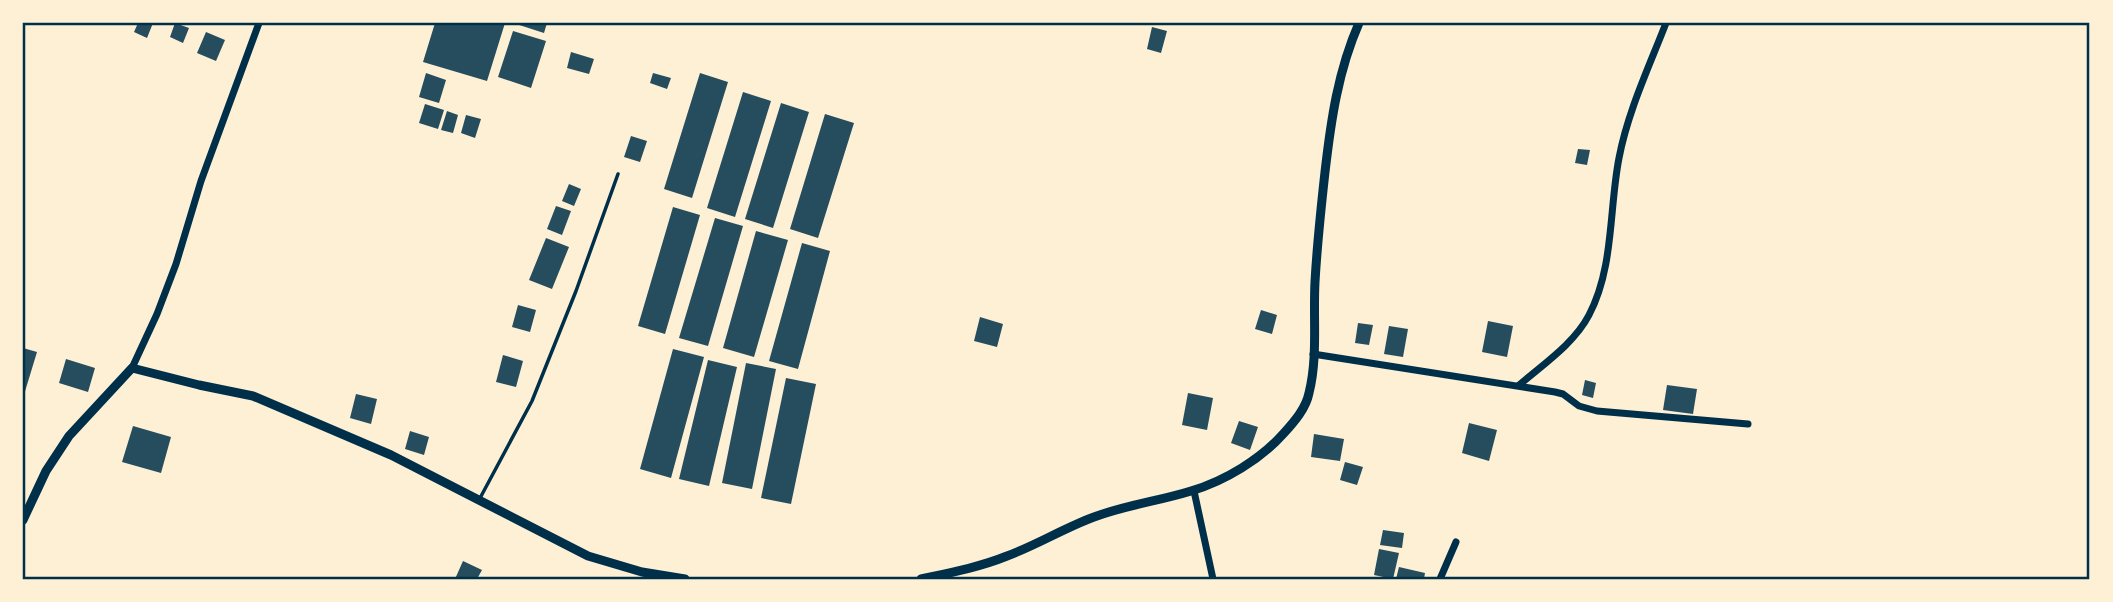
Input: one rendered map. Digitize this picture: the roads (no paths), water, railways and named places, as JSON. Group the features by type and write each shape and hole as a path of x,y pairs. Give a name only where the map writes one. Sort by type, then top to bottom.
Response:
{"street":[{"path":"23,520 46,471 69,436 132,368 171,276 201,181 259,23"},
{"path":"920,579 960,571 1007,556 1097,516 1194,491 1243,467 1264,452 1290,426 1304,407 1309,394 1320,220 1332,113 1340,74 1359,23"},
{"path":"1518,386 1578,330 1594,303 1606,259 1613,188 1627,125 1666,23"},
{"path":"1313,354 1559,393 1579,406 1597,411 1748,424"},
{"path":"132,368 253,396 391,455 588,556 642,572 685,579"},
{"path":"1194,491 1213,579"},
{"path":"1440,579 1456,542"}],"lane":[{"path":"479,501 532,401 618,174"}]}
